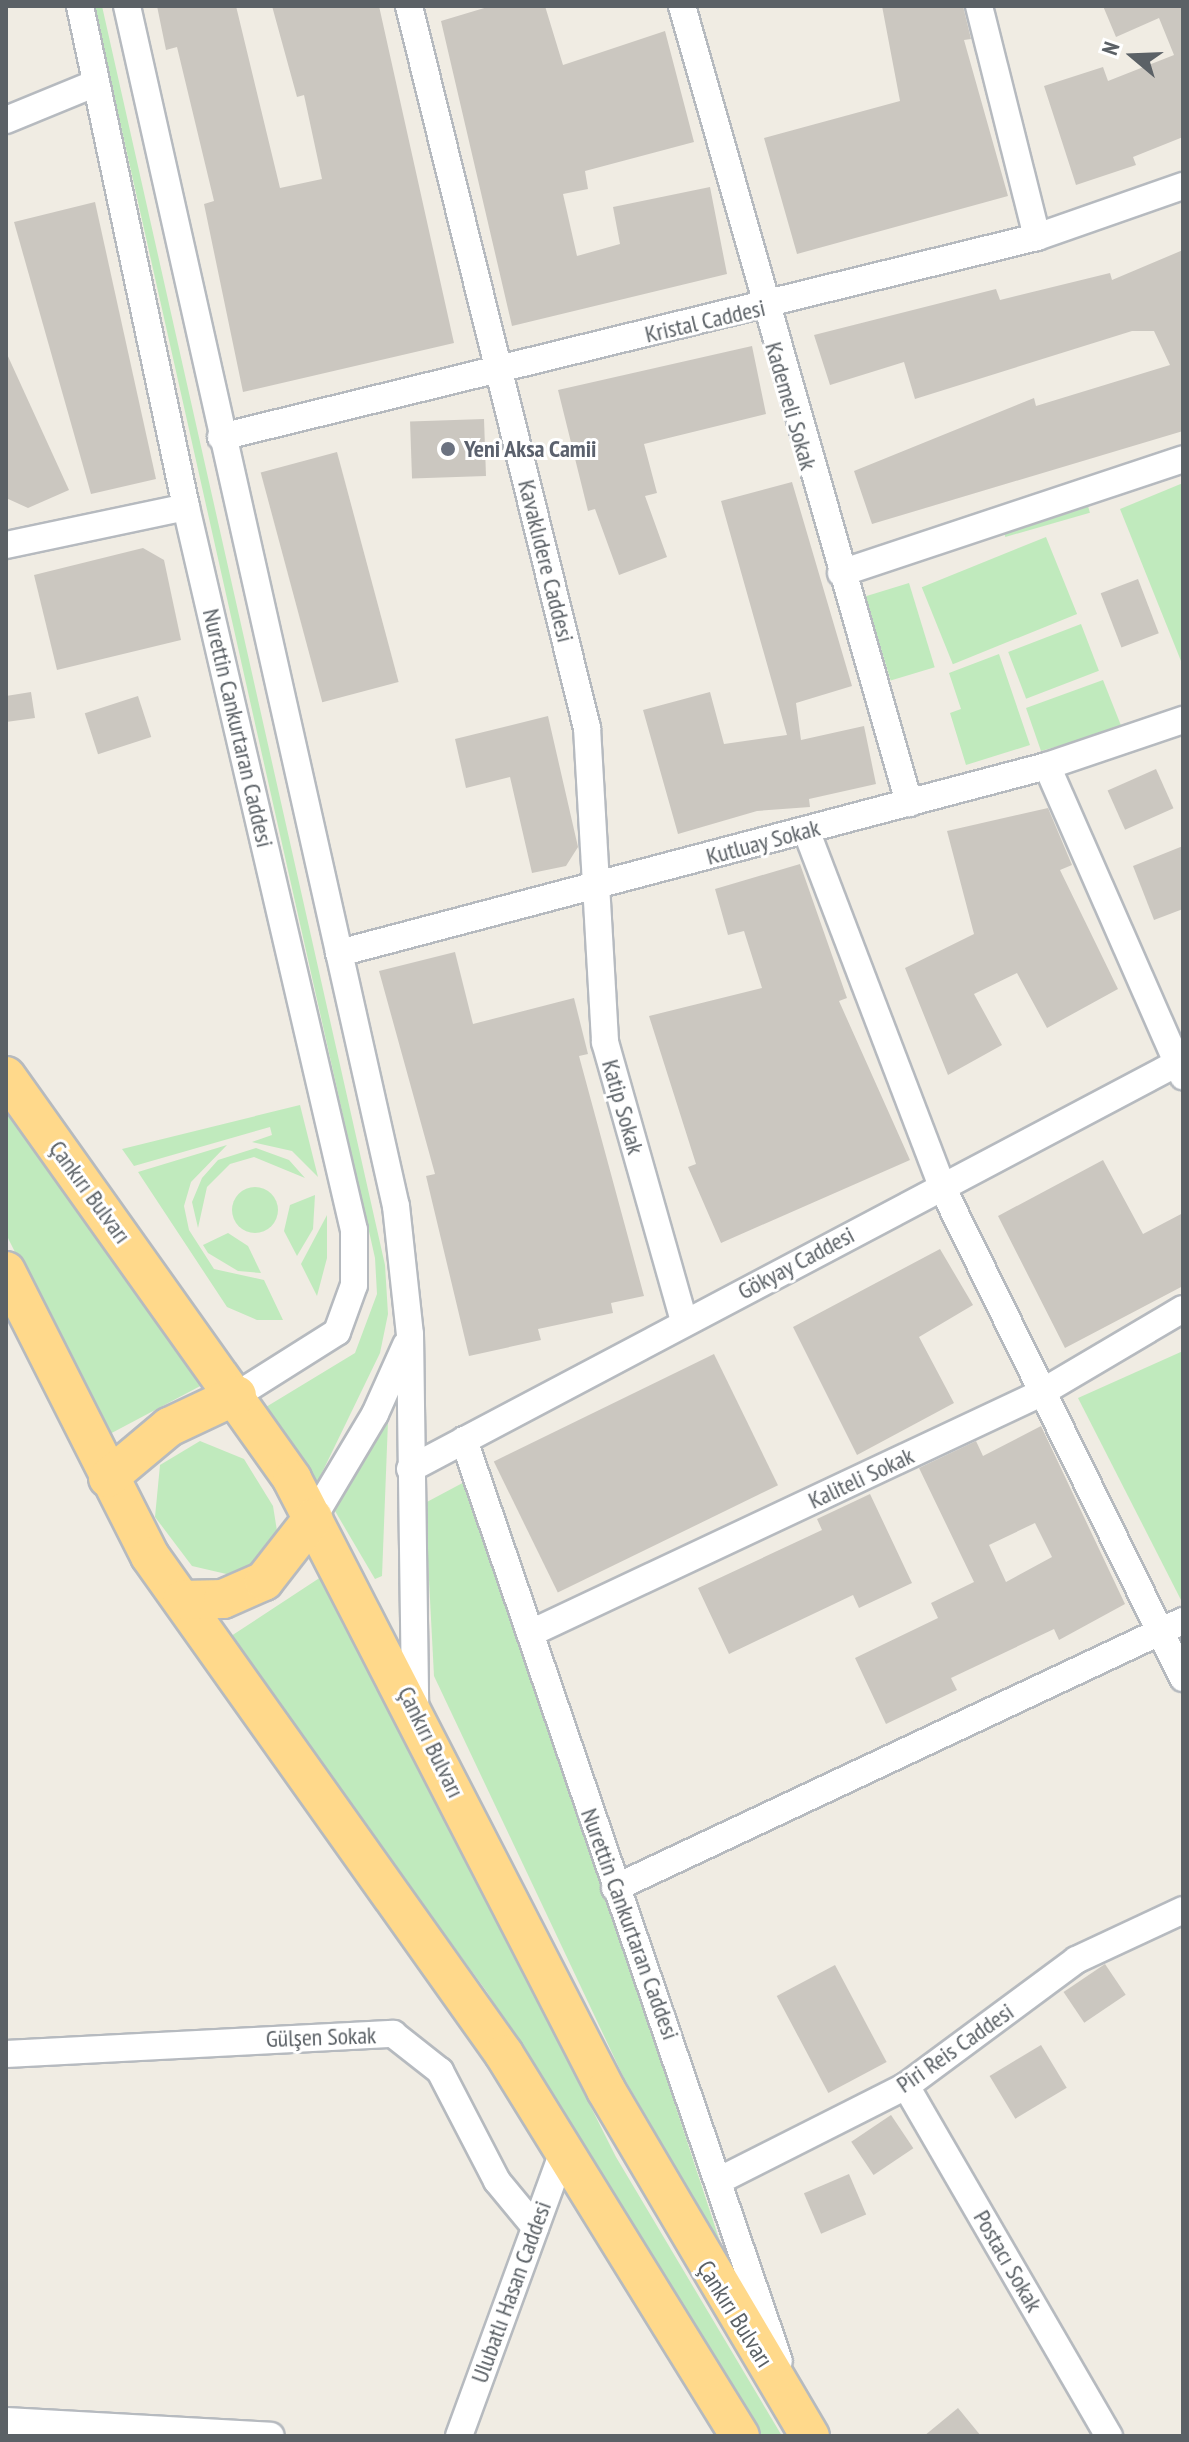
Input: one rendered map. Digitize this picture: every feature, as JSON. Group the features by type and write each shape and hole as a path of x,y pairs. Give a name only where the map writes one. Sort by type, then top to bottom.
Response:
{"highway":[{"name":"Çankırı Bulvarı","path":"6,1076 237,1395 313,1518 415,1708 606,2090 802,2423"},
{"path":"6,1271 108,1478 182,1600 564,2149 740,2436"},
{"path":"108,1478 169,1427 237,1395"},
{"path":"182,1600 223,1599 264,1581 313,1518"}],"street":[{"name":"Nurettin Cankurtaran Caddesi","path":"80,6 186,507 356,1260 337,1332 237,1395"},
{"name":"Nurettin Cankurtaran Caddesi","path":"127,6 221,437 396,1206 410,1334 415,1708"},
{"name":"Kavaklıdere Caddesi","path":"409,6 587,728 597,886"},
{"name":"Kademeli Sokak","path":"682,6 762,308 909,803"},
{"path":"979,6 1037,237"},
{"path":"6,120 96,83"},
{"name":"Kristal Caddesi","path":"221,437 762,308 1037,237 1182,188"},
{"path":"841,573 1183,459"},
{"path":"6,545 186,507"},
{"name":"Kutluay Sokak","path":"339,953 1047,766 1183,720"},
{"path":"1047,766 1181,1067"},
{"path":"806,830 942,1187 1039,1394 1183,1678"},
{"name":"Katip Sokak","path":"597,886 605,1042 684,1322"},
{"name":"Gökyay Caddesi","path":"410,1469 942,1187 1181,1067"},
{"name":"Kaliteli Sokak","path":"531,1633 1039,1394 1183,1309"},
{"name":"Nurettin Cankurtaran Caddesi","path":"313,1518 375,1414 410,1334"},
{"name":"Nurettin Cankurtaran Caddesi","path":"464,1440 615,1888 722,2179 802,2423"},
{"path":"615,1888 1183,1621"},
{"name":"Piri Reis Caddesi","path":"722,2179 906,2086 1076,1960 1183,1910"},
{"name":"Gülşen Sokak","path":"6,2054 393,2034 440,2071 497,2181 535,2227"},
{"name":"Postacı Sokak","path":"906,2086 1109,2436"},
{"name":"Ulubatlı Hasan Caddesi","path":"459,2436 564,2149"},
{"path":"6,2421 271,2436"}],"green space":[{"path":"94,6 102,6 385,1265 388,1314 380,1353 316,1485 266,1407 355,1353 377,1294 375,1258"},
{"path":"1183,483 1183,666 1120,509"},
{"path":"1088,506 1090,513 1005,537 1003,530"},
{"path":"1046,537 1077,614 953,664 922,587"},
{"path":"909,583 935,667 891,681 865,596"},
{"path":"1081,624 1099,671 1026,699 1008,652"},
{"path":"999,654 1030,745 966,765 950,713 961,709 949,673"},
{"path":"1103,680 1122,728 1041,751 1026,708"},
{"path":"300,1105 318,1177 292,1151 252,1142 272,1135 270,1127 134,1166 122,1149"},
{"path":"6,1113 206,1383 106,1436 6,1234"},
{"path":"227,1145 191,1182 184,1206 189,1230 214,1269 264,1280 283,1320 257,1320 227,1307 138,1172"},
{"path":"256,1148 289,1160 305,1178 254,1157 230,1164 207,1187 198,1228 192,1202 202,1178 218,1160"},
{"path":"255,1187 272,1193 278,1210 272,1227 255,1233 238,1227 232,1210 238,1193"},
{"path":"315,1195 313,1229 297,1256 284,1231 290,1205"},
{"path":"327,1215 327,1258 317,1296 301,1264"},
{"path":"228,1233 248,1246 261,1273 238,1271 208,1253 203,1245"},
{"path":"1183,1351 1183,1598 1181,1600 1078,1398"},
{"path":"388,1421 382,1576 375,1579 335,1511"},
{"path":"200,1441 244,1459 273,1506 278,1537 262,1562 235,1576 192,1566 155,1517 160,1465"},
{"path":"470,1479 724,2254 623,2076 434,1676 425,1503"},
{"path":"324,1575 616,2157 782,2436 761,2436 487,1992 228,1638"}],"building":[{"path":"157,6 236,6 280,188 322,179 304,95 297,97 272,6 379,6 454,343 243,392 204,204 214,201 177,47 166,50"},
{"path":"491,6 545,6 563,65 665,31 694,142 585,171 588,189 563,194 577,256 620,244 613,207 710,187 727,274 512,326 441,21"},
{"path":"882,6 963,6 971,39 964,40 1008,196 797,254 764,138 900,101"},
{"path":"1103,6 1183,6 1183,137 1133,157 1136,165 1076,185 1044,86 1103,67 1108,81 1174,55 1159,18 1116,37"},
{"path":"95,202 156,479 91,494 14,222"},
{"path":"1183,250 1183,431 872,524 854,471 1034,398 1036,406 1170,365 1154,331 1132,331 915,399 904,362 830,385 814,335 996,289 1000,300 1110,273 1112,280"},
{"path":"752,346 766,414 644,444 657,493 645,496 667,557 619,575 595,509 588,511 558,390"},
{"path":"6,352 69,490 28,508 6,498"},
{"name":"Yeni Aksa Camii","path":"484,419 486,476 412,479 410,422"},
{"path":"337,452 399,682 322,702 261,472"},
{"path":"792,482 852,686 796,703 801,740 864,726 876,784 809,799 810,807 757,811 678,834 643,710 710,692 724,744 787,735 721,501"},
{"path":"143,548 164,560 181,640 57,670 34,575"},
{"path":"1138,579 1159,633 1121,647 1101,593"},
{"path":"31,692 35,718 6,722 6,696"},
{"path":"138,696 151,737 98,754 85,713"},
{"path":"548,716 578,847 566,866 532,873 510,777 466,788 455,739"},
{"path":"1156,769 1173,808 1125,830 1108,791"},
{"path":"1048,808 1072,865 1060,870 1118,989 1047,1028 1017,973 974,994 1002,1045 948,1075 905,968 974,934 947,831"},
{"path":"1183,846 1183,909 1154,920 1133,866"},
{"path":"800,864 847,998 839,1001 910,1160 721,1243 688,1167 696,1164 649,1016 762,988 744,931 728,935 715,889"},
{"path":"455,952 473,1024 574,998 588,1054 579,1056 644,1296 611,1303 613,1313 538,1329 541,1340 469,1356 426,1176 435,1174 379,971"},
{"path":"1103,1160 1143,1234 1183,1213 1183,1286 1065,1348 998,1216"},
{"path":"940,1249 973,1305 919,1337 954,1403 857,1455 793,1327"},
{"path":"714,1354 778,1485 558,1593 494,1461"},
{"path":"1041,1426 1125,1604 1059,1640 1054,1629 951,1678 957,1690 886,1724 855,1658 938,1618 931,1603 974,1582 919,1468 976,1441 983,1456","holes":["1035,1523 1052,1557 1006,1582 989,1545"]},
{"path":"870,1494 912,1583 859,1608 853,1595 729,1654 698,1588 822,1530 817,1519"},
{"path":"1105,1964 1126,1995 1084,2023 1064,1992"},
{"path":"835,1965 887,2062 828,2093 777,1996"},
{"path":"1041,2045 1067,2088 1015,2119 990,2076"},
{"path":"891,2115 913,2148 874,2175 851,2142"},
{"path":"849,2174 866,2215 821,2234 804,2193"},
{"path":"958,2408 981,2436 924,2436"}],"place":[{"name":"Yeni Aksa Camii","path":"448,449"}]}
